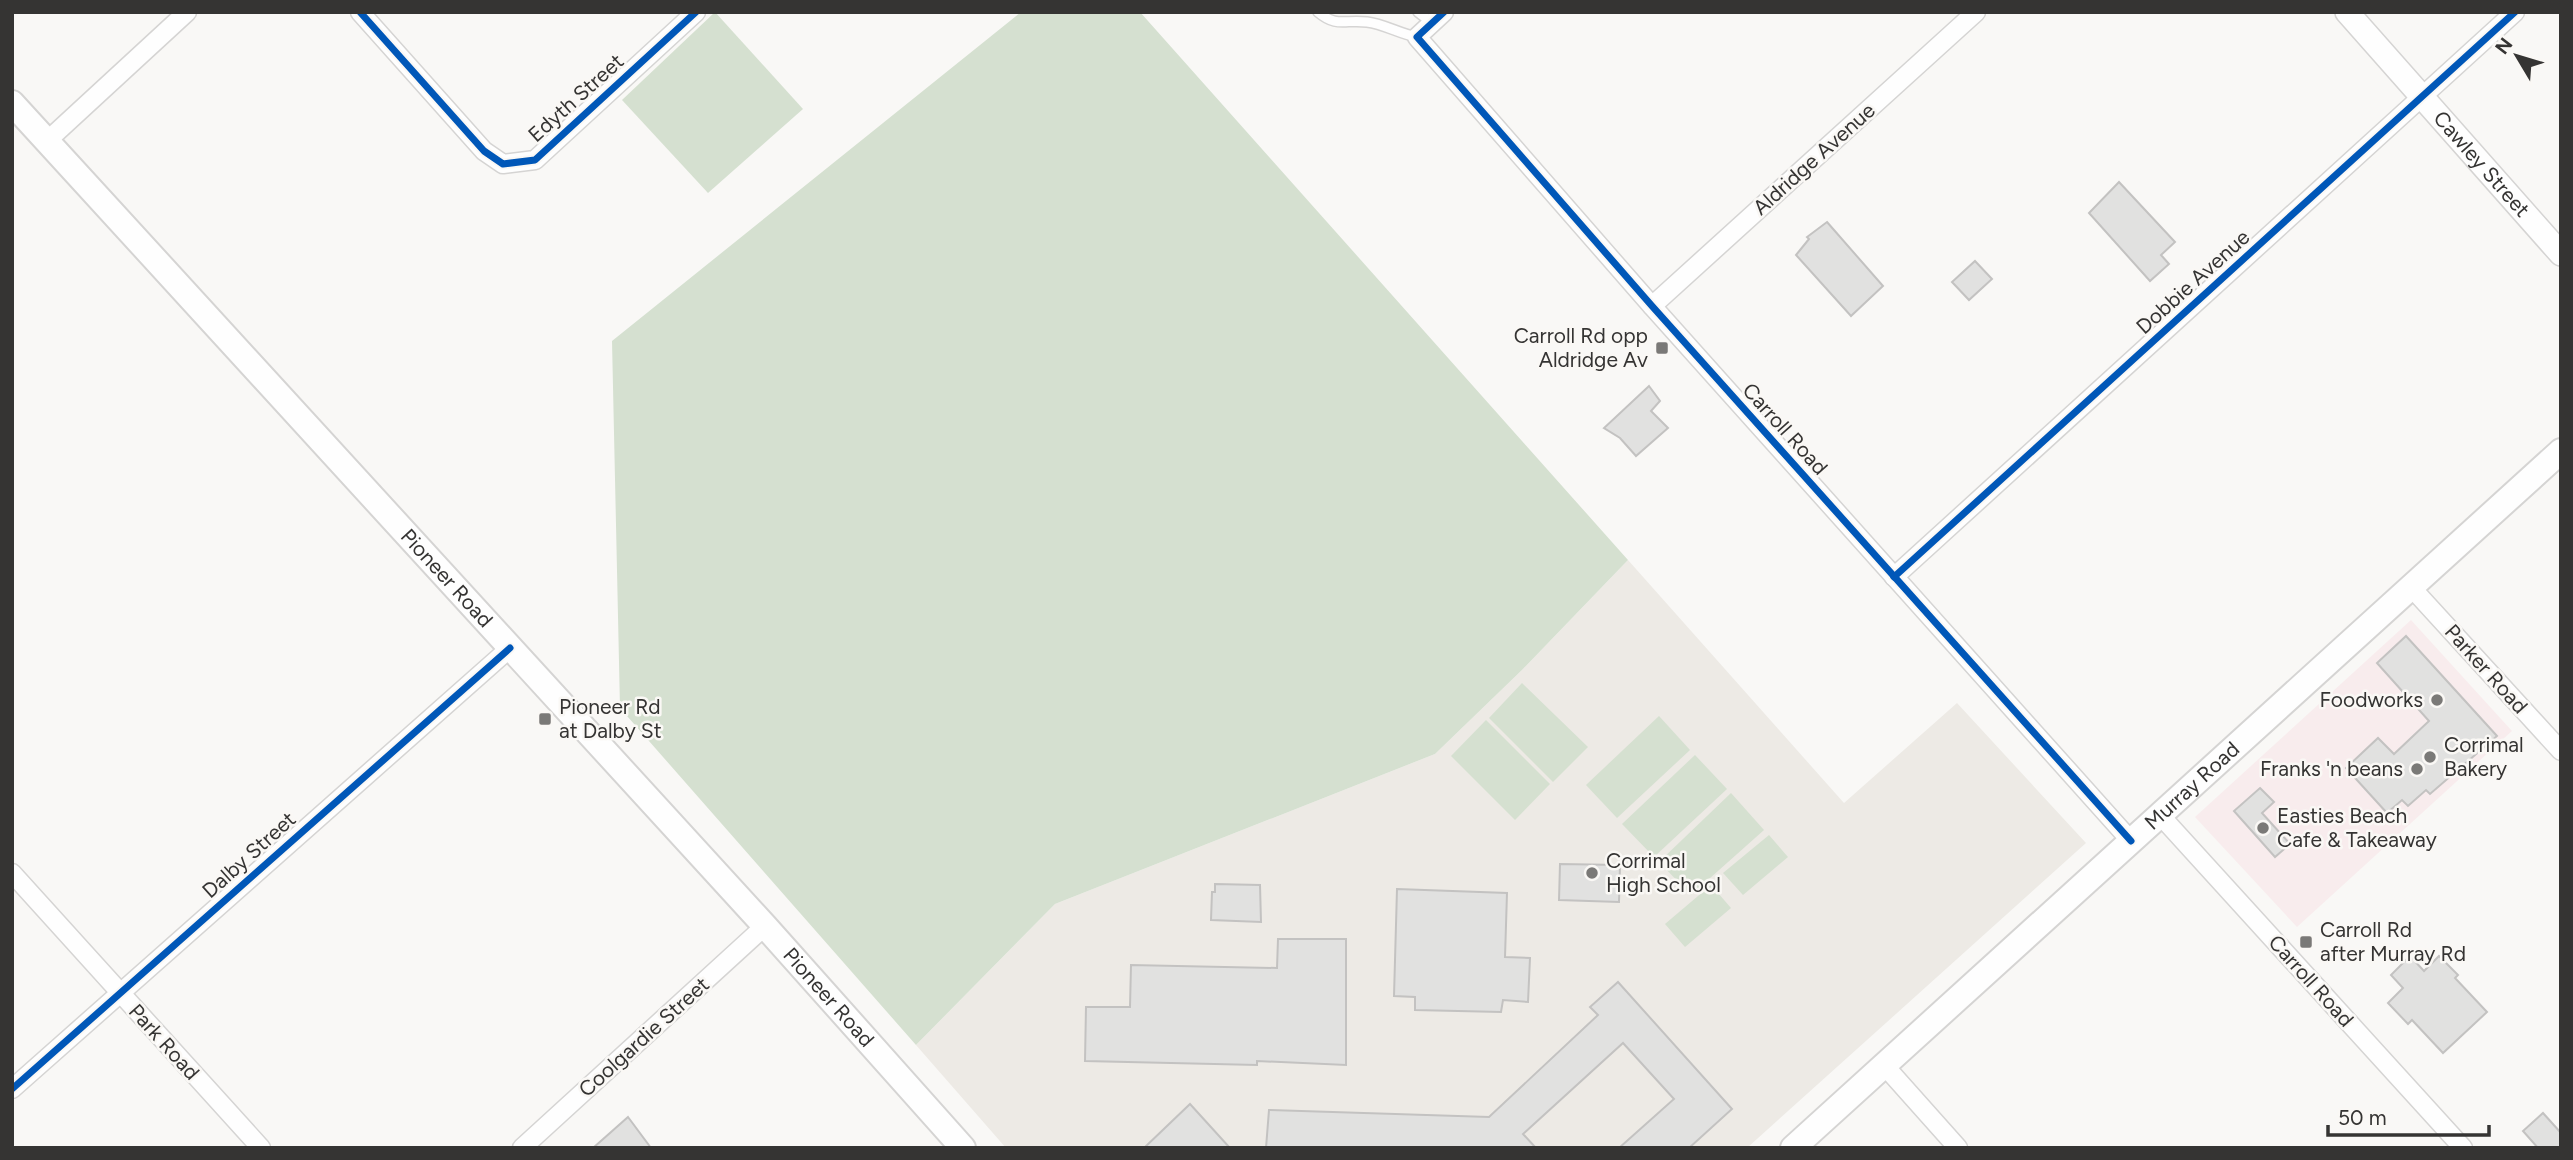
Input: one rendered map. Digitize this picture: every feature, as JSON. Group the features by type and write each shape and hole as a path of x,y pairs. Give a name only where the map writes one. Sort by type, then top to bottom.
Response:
{"main road":[{"name":"Pioneer Road","path":"12,103 765,926 963,1148"},
{"name":"Murray Road","path":"1793,1148 2561,451"}],"street":[{"path":"47,141 187,12"},
{"name":"Edyth Street","path":"360,12 484,151 503,164 535,160 696,12"},
{"name":"Aldridge Avenue","path":"1652,306 1976,12"},
{"name":"Cawley Street","path":"2347,12 2561,254"},
{"name":"Dobbie Avenue","path":"1894,577 2515,12"},
{"path":"1417,37 1431,16"},
{"name":"Carroll Road","path":"1417,37 1652,306 2131,841"},
{"name":"Parker Road","path":"2411,587 2561,751"},
{"name":"Dalby Street","path":"12,1089 510,648"},
{"name":"Carroll Road","path":"2160,815 2463,1148"},
{"name":"Park Road","path":"12,873 261,1148"},
{"name":"Coolgardie Street","path":"523,1148 765,926"},
{"path":"1884,1065 1958,1148"}],"lane":[{"path":"1318,12 1327,20 1337,23 1368,22 1417,37"}],"shaded area":[{"name":"Corrimal High School","path":"1628,560 1844,803 1957,703 2086,843 1747,1148 1006,1148 916,1045 1055,904 1435,754 1522,670"},
{"path":"2411,620 2512,731 2297,927 2195,817"}],"green space":[{"path":"715,12 803,109 708,193 622,100"},
{"path":"1021,12 1140,12 1628,560 1522,670 1435,754 1055,904 916,1045 620,708 612,341"},
{"path":"1522,683 1588,747 1553,782 1489,718"},
{"path":"1659,716 1690,750 1617,818 1586,785"},
{"path":"1486,720 1550,784 1515,820 1451,756"},
{"path":"1695,755 1727,789 1654,857 1622,824"},
{"path":"1731,793 1764,830 1691,895 1659,862"},
{"path":"1769,835 1788,857 1743,895 1723,873"},
{"path":"1711,885 1731,908 1685,947 1665,924"}],"building":[{"path":"2119,182 2175,242 2161,255 2169,264 2150,281 2089,213"},
{"path":"1827,222 1883,286 1851,316 1796,255 1809,239 1807,237"},
{"path":"1975,261 1992,279 1969,300 1952,282"},
{"path":"1649,386 1660,401 1651,411 1668,428 1636,456 1620,438 1604,428"},
{"path":"2406,636 2497,736 2430,794 2426,790 2408,806 2402,800 2387,813 2346,768 2378,738 2394,754 2429,721 2377,663"},
{"name":"Easties Beach Cafe & Takeaway","path":"2260,788 2274,802 2262,813 2290,844 2275,857 2234,811"},
{"name":"Corrimal High School","path":"1560,864 1620,865 1619,902 1559,900"},
{"path":"1215,884 1260,885 1261,922 1211,920"},
{"path":"1397,889 1507,893 1505,957 1530,958 1528,1002 1503,1000 1501,1012 1415,1010 1415,997 1394,996"},
{"path":"1278,939 1346,939 1346,1065 1257,1061 1257,1065 1085,1061 1086,1007 1130,1007 1131,965 1277,968"},
{"path":"2410,956 2424,971 2439,956 2458,975 2455,978 2487,1012 2443,1053 2412,1020 2408,1024 2388,1003 2403,988 2391,975"},
{"path":"1618,982 1732,1109 1689,1148 1619,1148 1674,1099 1623,1043 1523,1134 1536,1148 1266,1148 1269,1110 1489,1117 1598,1015 1590,1007"},
{"path":"1190,1104 1230,1148 1144,1148"},
{"path":"2543,1113 2561,1133 2561,1148 2538,1148 2523,1131"},
{"path":"628,1117 651,1148 593,1148"}],"cycle path":[{"path":"360,12 484,151 503,164 535,160 696,12"},
{"path":"1444,12 1417,37 1652,306 2131,841"},
{"path":"1894,577 2515,12"},
{"path":"12,1089 510,648"}],"place":[{"name":"Carroll Rd opp Aldridge Av","path":"1662,348"},
{"name":"Foodworks","path":"2437,700"},
{"name":"Pioneer Rd at Dalby St","path":"545,719"},
{"name":"Corrimal Bakery","path":"2430,757"},
{"name":"Franks 'n beans","path":"2417,769"},
{"name":"Easties Beach Cafe & Takeaway","path":"2263,828"},
{"name":"Corrimal High School","path":"1592,873"},
{"name":"Carroll Rd after Murray Rd","path":"2306,942"}]}
